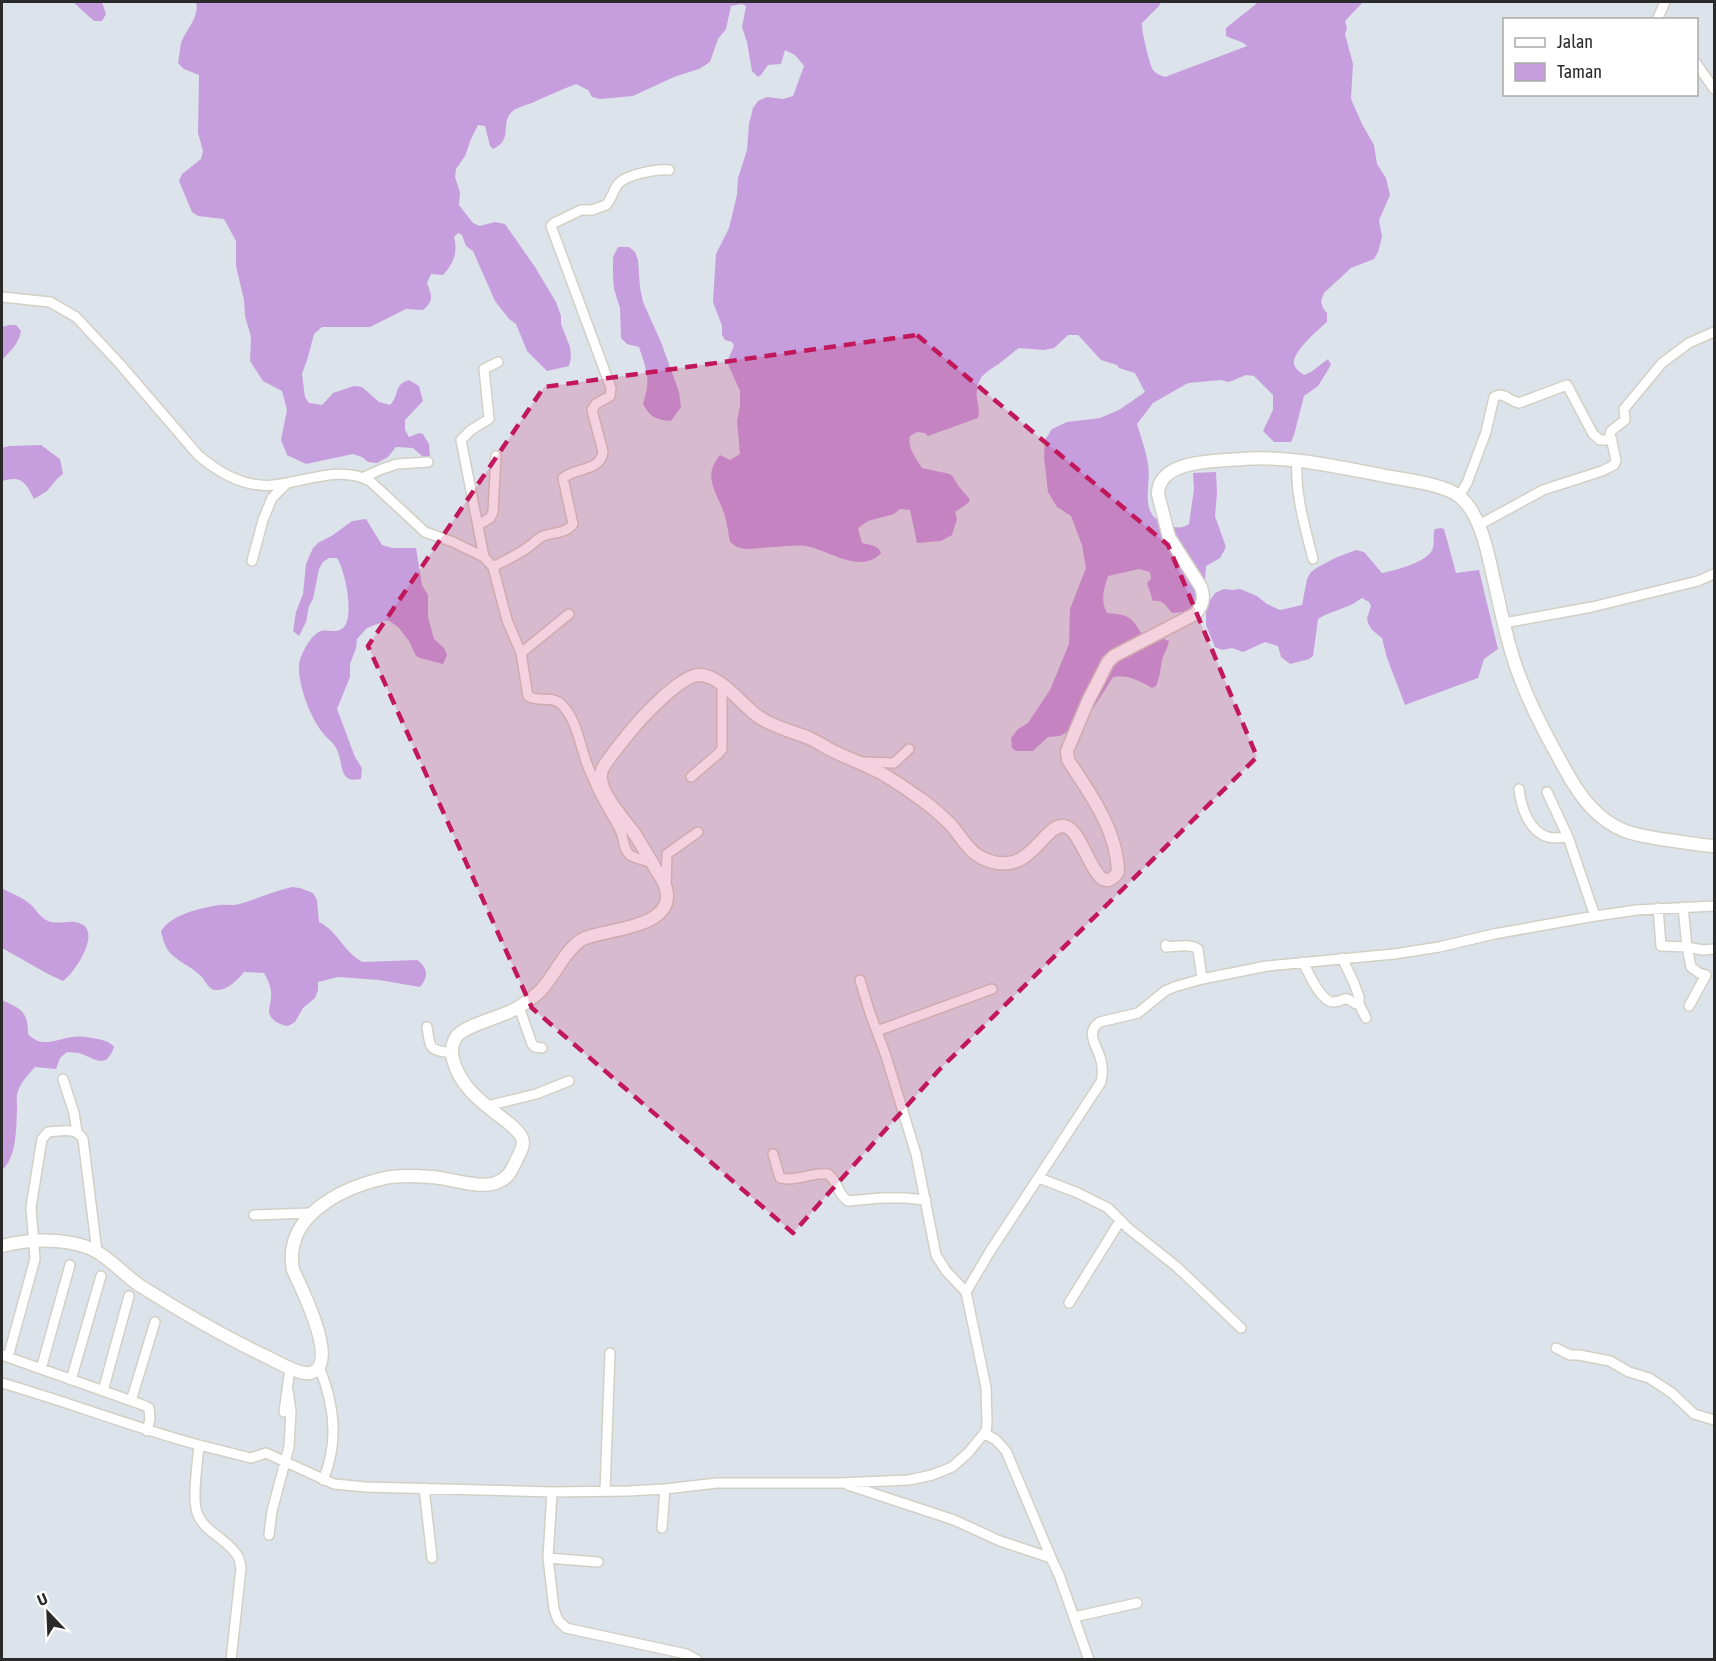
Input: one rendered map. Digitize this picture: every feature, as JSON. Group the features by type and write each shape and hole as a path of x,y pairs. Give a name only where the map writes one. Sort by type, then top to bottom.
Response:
{"street":[{"path":"1658,18 1665,2"},
{"path":"1698,66 1714,89"},
{"path":"493,567 545,535 571,528 573,524 563,478 598,464 602,459 603,452 592,410 596,404 610,396 611,388 551,226 581,210 592,210 606,205 618,185 624,180 653,170 669,170"},
{"path":"2,297 50,302 76,317 198,455 211,466 243,482 273,486 336,475 364,477 398,464 428,462"},
{"path":"1479,525 1543,490 1614,465 1616,460 1610,434 1625,420 1624,409 1662,363 1689,343 1714,332"},
{"path":"484,557 461,440 471,430 489,419 484,371 498,362"},
{"path":"1459,496 1467,483 1486,432 1491,404 1499,394 1520,403 1567,385 1593,434 1600,440 1612,440"},
{"path":"478,525 490,518 493,512 496,456"},
{"path":"666,886 635,834 608,798 601,782 600,772 647,713 680,683 698,675 707,676 722,684 760,718 880,772 926,802 952,827 971,850 982,858 999,863 1021,859 1034,851 1049,831 1060,826 1067,827 1077,836 1096,872 1107,881 1114,878 1118,872 1118,861 1113,840 1103,818 1068,759 1067,751 1088,701 1108,662 1114,656 1194,614 1203,603 1201,587 1169,537 1158,494 1161,480 1177,469 1196,463 1259,458 1297,461 1432,485 1459,496 1470,508 1479,525 1522,684 1574,784 1591,807 1624,831 1714,846"},
{"path":"1297,461 1298,501 1313,559"},
{"path":"364,477 425,532 484,557 493,567 507,620 521,652 530,698 555,700 565,708 579,734 584,757 597,788 621,832 627,851 631,856 652,863"},
{"path":"252,561 263,520 272,498 288,483"},
{"path":"1504,623 1612,602 1714,574"},
{"path":"521,652 568,614"},
{"path":"691,777 722,749 722,684"},
{"path":"857,762 894,763 909,749"},
{"path":"1519,789 1526,817 1541,833 1549,838 1568,837"},
{"path":"1547,792 1568,837 1595,915"},
{"path":"2,1246 35,1241 62,1241 86,1247 97,1252 138,1284 233,1340 290,1368 305,1373 313,1372 319,1366 322,1352 320,1339 293,1270 291,1259 295,1239 302,1224 323,1202 351,1189 389,1177 430,1177 485,1185 503,1180 508,1176 523,1146 521,1137 516,1129 465,1086 457,1073 451,1053 454,1039 462,1030 519,1007 539,992 579,940 655,918 667,902 667,854 698,832"},
{"path":"966,1292 1101,1082 1103,1071 1101,1058 1092,1038 1093,1029 1100,1022 1138,1013 1166,990 1202,979 1267,966 1394,954 1595,915 1658,908 1714,906"},
{"path":"1683,907 1691,967 1699,973 1710,975 1689,1005"},
{"path":"1658,908 1661,946 1714,949"},
{"path":"1166,945 1166,947 1193,946 1198,949 1202,979"},
{"path":"1342,958 1366,1018"},
{"path":"1303,962 1319,993 1329,1001 1334,1002 1343,998 1359,1004"},
{"path":"2,1383 60,1400 147,1431 251,1458 266,1453 334,1484 366,1487 552,1491 665,1489 717,1483 840,1483 909,1480 932,1475 952,1467 968,1453 984,1433 987,1423 986,1387 966,1292 945,1270 936,1255 916,1154 860,980"},
{"path":"877,1031 992,990"},
{"path":"519,1007 532,1044 542,1048"},
{"path":"427,1027 433,1050 451,1053"},
{"path":"63,1078 74,1113 77,1132 83,1139 97,1252"},
{"path":"488,1106 536,1094 569,1081"},
{"path":"77,1132 68,1130 48,1132 42,1139 31,1207 35,1241 34,1268 5,1356 149,1408 150,1419 147,1431"},
{"path":"773,1154 780,1178 786,1180 811,1174 828,1174 834,1179 843,1198 848,1201 905,1197 926,1200"},
{"path":"1039,1178 1108,1208 1120,1221 1177,1267 1241,1328"},
{"path":"254,1215 311,1214"},
{"path":"1070,1303 1120,1221"},
{"path":"41,1369 70,1265"},
{"path":"71,1380 101,1276"},
{"path":"103,1391 129,1296"},
{"path":"131,1401 155,1322"},
{"path":"1556,1348 1570,1355 1598,1357 1629,1372 1649,1378 1672,1393 1694,1414 1714,1420"},
{"path":"606,1491 610,1353"},
{"path":"319,1366 327,1386 332,1413 333,1440 324,1480"},
{"path":"284,1412 290,1368"},
{"path":"269,1535 272,1510 289,1447 291,1412 288,1391"},
{"path":"984,1433 996,1440 1006,1451 1052,1560 1089,1659"},
{"path":"199,1445 195,1505 198,1516 205,1526 230,1546 238,1556 241,1568 231,1659"},
{"path":"840,1483 954,1520 1000,1541 1052,1560"},
{"path":"424,1488 432,1558"},
{"path":"662,1528 665,1489"},
{"path":"552,1491 548,1558 554,1609 558,1620 566,1628 686,1654 697,1659"},
{"path":"548,1558 598,1562"},
{"path":"1074,1617 1137,1603"}],"highlighted area":[{"path":"917,335 1168,545 1257,757 939,1070 793,1233 532,1008 368,646 544,387"}],"green space":[{"path":"73,2 102,2 106,14 102,21 94,21"},
{"path":"196,2 1161,2 1142,23 1142,27 1153,70 1165,77 1247,46 1226,36 1226,28 1258,2 1363,2 1345,21 1347,28 1345,34 1353,64 1351,99 1374,145 1377,164 1386,178 1390,195 1379,220 1382,237 1374,259 1351,268 1324,293 1321,301 1327,313 1327,322 1306,342 1294,359 1295,367 1304,375 1328,359 1331,365 1318,386 1304,396 1291,442 1274,442 1263,431 1273,410 1273,395 1254,376 1246,375 1229,382 1221,380 1188,383 1153,403 1137,424 1148,464 1149,507 1158,520 1176,527 1189,524 1194,489 1193,473 1216,472 1215,516 1226,547 1220,558 1206,566 1205,581 1209,598 1184,612 1172,613 1162,602 1153,601 1147,583 1151,579 1150,572 1139,569 1108,576 1103,599 1107,613 1128,617 1147,642 1159,637 1169,641 1156,686 1152,688 1128,677 1113,677 1094,707 1067,732 1060,736 1048,737 1033,751 1016,751 1012,748 1011,738 1018,729 1028,723 1050,690 1069,644 1070,609 1086,568 1082,545 1071,516 1057,507 1048,492 1044,457 1045,440 1052,429 1067,422 1100,418 1119,410 1145,392 1135,373 1101,360 1078,335 1068,335 1054,348 1044,350 1019,348 980,380 977,394 978,418 928,436 917,432 910,436 911,449 922,468 950,474 970,500 955,512 957,519 952,535 941,541 917,543 910,510 900,509 894,514 868,521 858,528 862,543 876,547 881,553 864,562 854,562 806,546 745,549 730,542 725,516 711,477 720,455 730,460 740,454 737,421 740,391 727,362 734,346 722,335 722,326 713,302 716,254 729,228 737,195 738,178 747,150 753,108 758,101 767,97 783,99 793,96 804,66 795,55 785,50 781,64 768,65 758,77 752,71 742,27 746,6 742,4 731,6 726,29 718,39 710,62 699,69 674,77 633,96 600,99 592,97 588,90 576,84 520,107 509,115 503,140 493,149 490,146 485,126 478,125 465,156 456,169 455,177 460,192 459,205 473,223 480,226 495,222 505,224 556,302 570,347 569,366 547,371 527,351 516,324 495,301 473,251 466,246 462,235 458,233 454,237 455,252 450,266 443,275 431,274 427,283 431,295 430,300 423,310 406,309 370,327 322,327 314,334 302,374 305,397 309,403 322,405 333,393 354,386 362,387 379,402 390,405 404,382 409,380 419,386 423,401 405,420 405,430 409,437 419,433 423,434 429,444 430,456 427,458 422,456 413,448 396,447 388,457 377,463 368,462 353,454 306,464 287,455 281,440 287,410 282,391 263,381 250,361 251,337 236,266 236,241 224,219 198,216 192,212 179,181 182,174 201,159 203,151 198,133 199,75 184,69 178,63 181,43 196,13"},
{"path":"618,247 629,247 635,252 643,302 661,342 679,392 681,407 671,421 654,417 643,404 647,375 639,347 627,344 621,338 620,308 613,278 613,257"},
{"path":"16,325 21,331 20,336 2,360 2,327"},
{"path":"41,445 60,459 63,474 47,491 34,499 22,481 9,479 2,481 2,448"},
{"path":"366,519 382,545 392,548 416,548 422,585 428,595 428,617 434,639 444,648 447,655 443,664 416,656 409,641 398,627 388,620 367,628 357,639 350,664 350,677 337,709 355,757 362,768 361,779 354,780 345,776 336,747 323,733 314,718 306,701 299,673 301,656 313,636 321,631 340,630 347,622 348,593 337,558 329,558 323,562 319,569 306,622 299,636 293,631 296,612 303,594 306,564 313,548 352,521"},
{"path":"1435,529 1444,529 1456,573 1479,570 1498,649 1484,659 1478,678 1405,705 1382,638 1372,630 1368,623 1367,618 1371,606 1362,598 1318,619 1313,656 1309,659 1290,664 1281,657 1278,646 1265,642 1243,652 1232,648 1222,650 1215,647 1206,625 1206,611 1215,593 1224,589 1240,589 1280,610 1302,605 1307,579 1318,567 1356,550 1364,552 1382,573 1401,568 1421,560 1431,552"},
{"path":"292,887 313,893 317,900 319,922 326,926 356,958 363,962 417,960 421,963 426,976 420,987 379,980 338,977 318,982 315,998 303,1008 295,1022 288,1026 276,1022 270,1015 271,990 264,973 244,972 229,986 215,990 197,972 167,949 161,931 179,916 212,906 239,904"},
{"path":"2,888 27,901 46,920 75,922 86,927 88,942 84,952 74,970 63,981 2,948"},
{"path":"2,1000 22,1012 27,1020 28,1034 33,1039 49,1042 85,1037 104,1041 114,1047 108,1058 101,1061 79,1053 67,1052 60,1058 56,1069 35,1067 18,1091 15,1142 11,1158 2,1170"}]}
